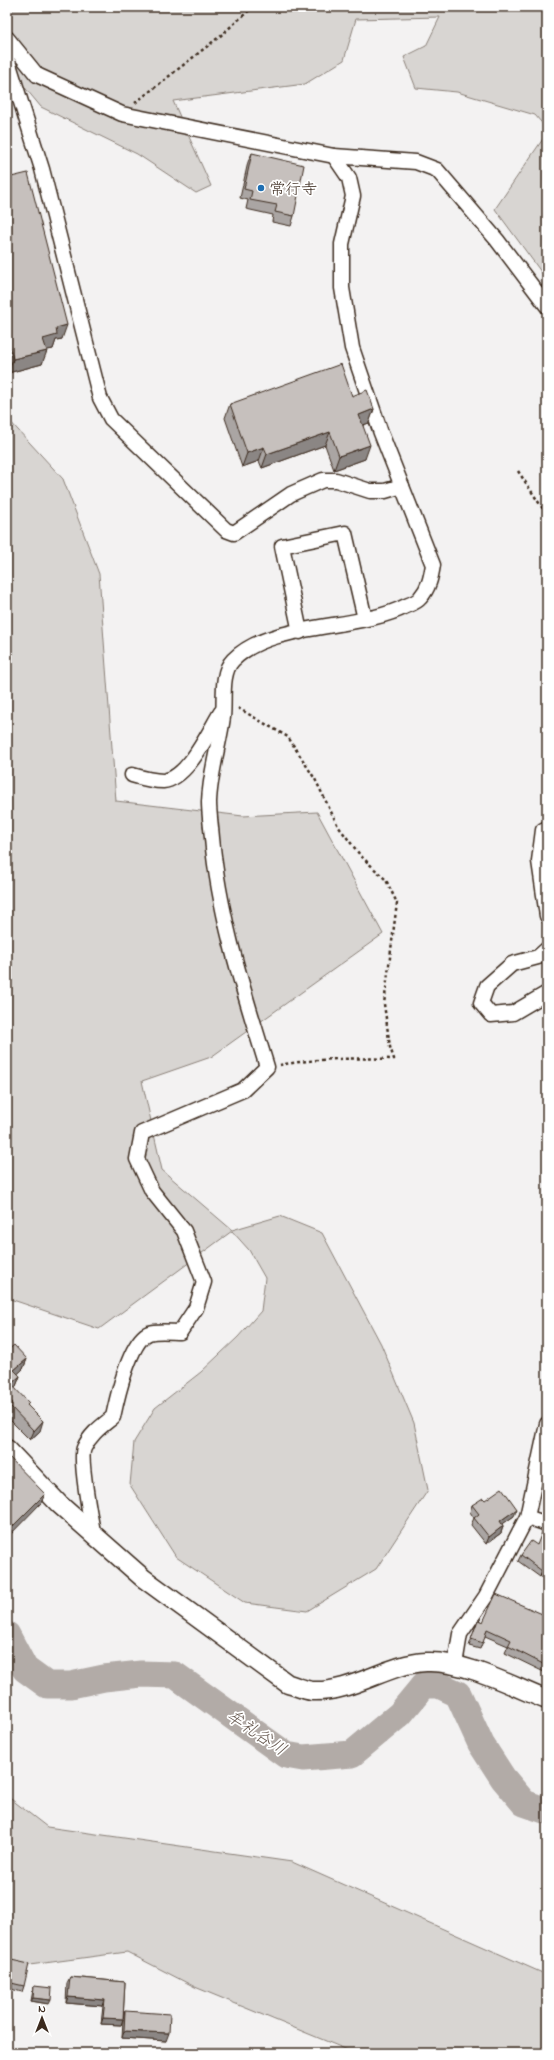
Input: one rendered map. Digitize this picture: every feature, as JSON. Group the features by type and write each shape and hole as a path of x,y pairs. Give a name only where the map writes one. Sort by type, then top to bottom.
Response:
{"street":[{"path":"7,38 37,75 122,114 334,156 416,162 437,170 497,240 547,306"},
{"path":"7,58 42,169 100,398 111,419 226,530 234,532 291,494 323,480 336,480 370,491 385,491 402,486"},
{"path":"94,1536 87,1496 83,1449 93,1433 113,1417 118,1394 138,1341 149,1333 180,1332 196,1308 204,1282 184,1231 152,1191 137,1160 142,1133 243,1090 267,1067 248,1003 216,875 209,802 213,765 220,737 225,704 225,676 232,661 248,648 281,636 394,613 420,599 429,583 433,565 381,433 352,348 342,288 342,244 353,196 349,178 334,156"},
{"path":"300,632 282,546 345,533 365,619"},
{"path":"132,775 146,779 164,781 175,777 189,765 225,704"},
{"path":"547,828 543,830 539,861 547,916"},
{"path":"547,949 538,957 512,964 487,986 481,1003 491,1015 513,1013 547,993"},
{"path":"455,1664 460,1634 486,1596 527,1517 547,1424"},
{"path":"7,1449 59,1504 143,1578 288,1684 310,1691 328,1691 342,1688 403,1666 424,1662 455,1664 547,1700"},
{"path":"527,1517 547,1524"}],"path":[{"path":"122,114 220,37 253,7"},
{"path":"518,471 547,515"},
{"path":"225,704 288,737 316,779 338,826 360,855 386,880 397,903 384,1004 390,1047 394,1058 312,1060 267,1067"}],"shaded area":[{"path":"7,7 547,7 547,129 535,115 457,92 416,88 404,57 426,46 440,17 356,19 344,60 305,84 173,101 211,186 196,193 137,154 41,107 7,66"},
{"path":"547,133 547,280 495,209"},
{"path":"7,418 63,479 99,574 116,801 243,816 317,812 383,934 211,1057 142,1081 162,1170 232,1230 280,1216 322,1233 381,1344 414,1423 428,1490 376,1569 307,1611 245,1603 176,1557 130,1485 134,1442 155,1408 201,1372 238,1337 261,1311 265,1278 249,1250 232,1231 99,1329 7,1298"},
{"path":"7,1796 47,1827 292,1862 547,1975 547,2053 355,2053 195,1987 127,1952 7,1968"}],"building":[{"path":"252,153 304,165 294,216 275,212 277,205 250,200 252,191 244,189"},
{"path":"28,173 67,325 56,328 57,335 43,339 47,351 13,359 10,347 7,348 7,178"},
{"path":"341,364 352,396 367,390 374,409 359,415 370,445 339,456 330,432 267,454 264,447 247,453 230,404"},
{"path":"14,1345 27,1359 14,1370 20,1376 11,1384 29,1403 27,1405 43,1421 34,1431 10,1406 13,1403 7,1397 7,1351"},
{"path":"7,1455 45,1494 7,1532"},
{"path":"502,1488 517,1509 500,1521 503,1526 489,1537 474,1518 479,1514 472,1505 483,1498 485,1500"},
{"path":"545,1525 547,1526 547,1564 542,1571 521,1555 531,1541 537,1545"},
{"path":"496,1594 547,1616 547,1666 508,1646 511,1640 487,1629 483,1643 471,1639 478,1620 483,1622"},
{"path":"7,1959 29,1964 24,1986 7,1982"},
{"path":"70,1977 125,1982 123,2019 103,2018 105,2000 68,1997"},
{"path":"34,1986 52,1988 51,2000 33,1998"},
{"path":"125,2011 170,2014 169,2033 124,2031"},
{"path":"196,2048 250,2048 250,2053 196,2053"}],"waterway":[{"name":"牟礼谷川","path":"7,1635 25,1669 47,1685 71,1685 104,1678 141,1674 175,1675 286,1755 303,1758 352,1754 400,1714 424,1685 439,1685 458,1694 481,1744 503,1778 524,1803 547,1811"}],"place":[{"name":"常行寺","path":"261,188"}]}
